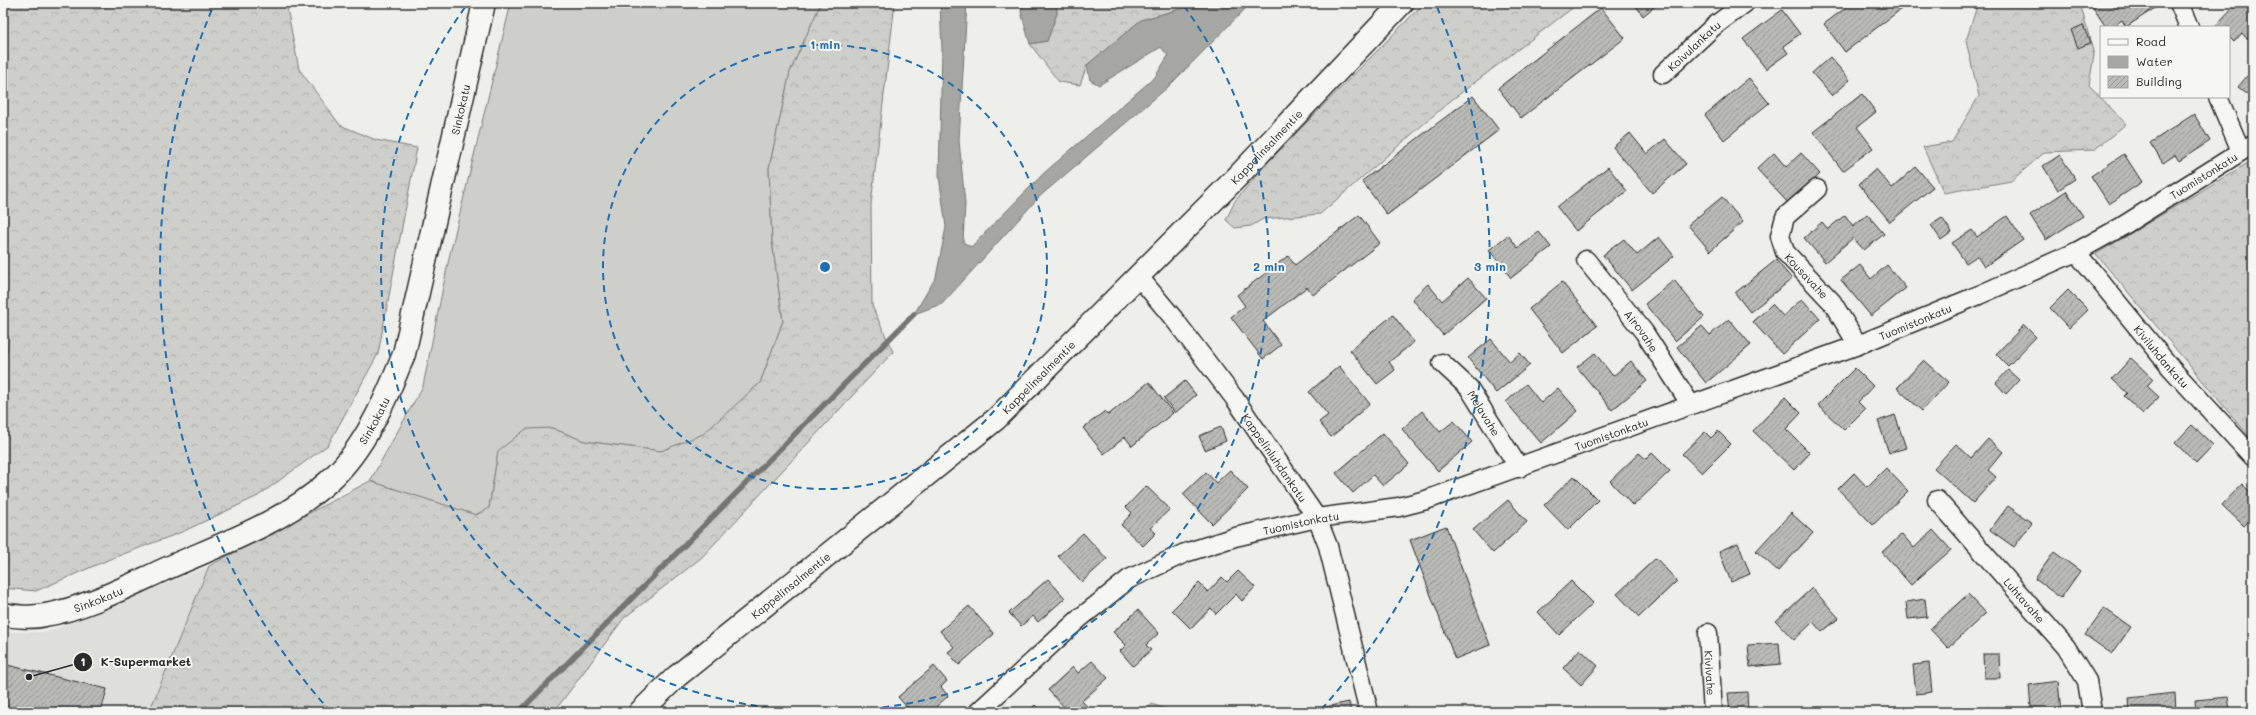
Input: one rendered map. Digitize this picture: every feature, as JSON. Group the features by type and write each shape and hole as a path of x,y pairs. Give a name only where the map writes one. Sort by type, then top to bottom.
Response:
{"street":[{"name":"Sinkokatu","path":"3,614 45,616 81,605 134,583 267,523 301,503 329,481 349,459 388,393 404,354 484,3"},
{"name":"Kappelinsalmentie","path":"640,712 676,677 996,419 1139,277 1402,3"},
{"name":"Koivulankatu","path":"1663,74 1713,28 1745,3"},
{"path":"2179,3 2189,26"},
{"path":"2219,98 2247,147"},
{"name":"Tuomistonkatu","path":"978,712 1080,618 1128,579 1185,552 1235,537 1317,518 1399,507 1519,468 1858,345 2076,252 2121,227 2247,147"},
{"name":"Kousavahe","path":"1817,189 1786,217 1780,236 1785,252 1832,302 1858,345"},
{"name":"Kiviluhdankatu","path":"2076,252 2171,368 2253,457"},
{"name":"Airovahe","path":"1586,260 1644,332 1691,405"},
{"name":"Kappelinluhdankatu","path":"1139,277 1174,319 1235,399 1317,518 1328,546 1368,712"},
{"name":"Melavahe","path":"1442,363 1469,388 1519,468"},
{"name":"Luhtavahe","path":"1937,500 2066,647 2087,681 2092,712"},
{"name":"Kivivahe","path":"1708,633 1713,712"}],"shaded area":[{"path":"90,3 122,3 95,10"},
{"path":"3,334 10,336 3,382"},
{"path":"209,566 149,712 3,712 3,632 47,632"}],"green space":[{"path":"3,3 90,3 95,10 122,3 286,3 299,69 340,125 376,140 417,148 378,354 328,445 258,496 182,532 110,559 36,591 3,588 3,382 9,336 3,334"},
{"path":"511,3 821,3 790,72 769,168 772,241 783,321 760,383 703,435 661,451 584,441 552,428 498,451 489,508 475,515 370,481 423,386 449,258"},
{"path":"821,3 895,3 871,204 872,306 893,352 701,558 624,618 554,712 149,712 209,566 370,481 476,515 489,508 498,451 526,429 552,428 584,441 661,451 703,434 760,383 783,321 772,241 769,168 790,72"},
{"path":"1056,3 1202,3 1141,20 1087,65 1080,85 1059,82 1030,44 1047,41 1057,13"},
{"path":"1424,3 1579,3 1449,102 1320,214 1263,219 1251,226 1235,228 1226,220 1235,201 1267,163"},
{"path":"1978,3 2080,3 2094,55 2089,85 2126,124 2094,150 2045,152 2011,181 1944,193 1923,147 1952,142 1979,96 1966,41"},
{"path":"2253,160 2253,441 2096,254"},
{"path":"1152,704 1172,712 1145,712"}],"water":[{"path":"940,3 967,3 959,140 965,204 963,242 971,247 1044,173 1155,77 1168,56 1161,47 1099,85 1090,80 1087,65 1141,20 1202,3 1251,3 1168,87 1039,197 942,304 914,314 936,277 946,227 939,176 942,51"},
{"path":"1022,3 1056,3 1057,13 1047,41 1030,44 1021,12"}],"building":[{"path":"1634,3 1659,3 1643,16"},
{"path":"1852,3 1909,3 1845,52 1824,24"},
{"path":"2090,3 2151,3 2155,8 2128,26 2125,26 2122,20 2113,26 2105,26"},
{"path":"2237,3 2248,3 2250,6 2253,3 2253,32 2247,39 2242,33 2234,42 2230,38 2230,26 2216,25"},
{"path":"1601,8 1625,38 1521,118 1498,88"},
{"path":"1782,10 1800,34 1783,46 1788,53 1766,69 1743,39"},
{"path":"2083,25 2090,43 2078,48 2071,30"},
{"path":"1830,57 1850,80 1832,96 1812,73"},
{"path":"2253,69 2253,99 2238,87"},
{"path":"1749,78 1769,103 1724,140 1705,115"},
{"path":"1862,94 1876,112 1857,127 1873,148 1843,171 1813,132"},
{"path":"1473,96 1499,130 1387,215 1362,181"},
{"path":"2194,114 2210,141 2179,161 2175,155 2163,163 2150,143"},
{"path":"1630,133 1647,154 1665,139 1686,164 1652,193 1613,147"},
{"path":"1774,153 1786,167 1801,153 1820,174 1788,203 1757,169"},
{"path":"2124,154 2142,182 2109,204 2091,176"},
{"path":"2060,155 2075,179 2058,190 2043,166"},
{"path":"1608,167 1627,191 1576,231 1557,207"},
{"path":"1916,167 1933,187 1890,222 1859,184 1876,169 1892,188"},
{"path":"2066,191 2083,216 2046,240 2030,215"},
{"path":"1722,197 1743,222 1710,251 1688,225"},
{"path":"1867,214 1884,234 1864,250 1853,238 1825,262 1804,238 1822,222 1828,229 1845,215 1853,226"},
{"path":"1359,215 1380,243 1313,295 1307,287 1263,321 1281,345 1263,359 1231,317 1245,306 1237,295 1288,256 1295,265"},
{"path":"2007,216 2023,240 1984,267 1977,256 1966,263 1952,243 1972,230 1977,237"},
{"path":"1942,218 1952,232 1941,240 1931,225"},
{"path":"1539,232 1551,247 1511,278 1489,250 1508,235 1518,248"},
{"path":"1659,237 1674,256 1632,290 1603,255 1624,239 1637,255"},
{"path":"1776,260 1792,279 1750,312 1735,293"},
{"path":"1860,265 1871,279 1887,265 1906,288 1871,316 1841,280"},
{"path":"1468,278 1486,298 1443,335 1412,299 1428,284 1442,301"},
{"path":"1674,280 1704,317 1675,341 1645,304"},
{"path":"1562,282 1597,326 1563,353 1529,309"},
{"path":"2068,290 2088,310 2069,328 2050,308"},
{"path":"1802,299 1820,319 1782,354 1753,322 1772,304 1783,316"},
{"path":"1393,315 1414,342 1389,362 1395,370 1377,384 1350,350"},
{"path":"1729,319 1751,345 1706,383 1677,347 1702,326 1710,335"},
{"path":"2024,325 2036,337 2008,366 1996,354"},
{"path":"1491,339 1510,362 1520,353 1530,365 1496,393 1468,358"},
{"path":"1595,353 1613,376 1631,361 1647,381 1612,410 1577,367"},
{"path":"2131,358 2153,379 2147,386 2159,397 2143,414 2124,396 2127,393 2112,379"},
{"path":"1924,360 1949,382 1922,411 1897,388"},
{"path":"1339,366 1370,404 1331,437 1319,422 1328,415 1309,392"},
{"path":"1855,368 1873,386 1858,402 1865,409 1844,430 1818,405"},
{"path":"2008,370 2019,380 2006,394 1996,383"},
{"path":"1185,381 1196,395 1175,413 1164,398"},
{"path":"1149,382 1173,413 1132,446 1125,437 1104,454 1083,428 1105,411 1108,415"},
{"path":"1526,384 1541,403 1558,388 1578,411 1541,443 1506,402"},
{"path":"1785,397 1801,413 1786,429 1810,453 1794,470 1753,431"},
{"path":"1422,411 1440,432 1454,421 1472,442 1438,471 1402,429"},
{"path":"1895,415 1906,448 1889,453 1878,421"},
{"path":"2192,425 2213,445 2196,463 2175,443"},
{"path":"1221,427 1226,441 1205,450 1199,436"},
{"path":"1718,431 1731,444 1702,473 1682,454 1705,432 1711,438"},
{"path":"1383,433 1409,464 1383,486 1373,475 1353,493 1336,473"},
{"path":"1988,439 2003,452 1988,470 1996,477 1973,503 1934,468 1956,444 1971,458"},
{"path":"1639,453 1646,459 1652,453 1670,471 1633,506 1610,481"},
{"path":"1886,468 1908,491 1873,525 1838,489 1854,473 1867,487"},
{"path":"1230,470 1248,489 1212,524 1183,494 1206,472 1216,483"},
{"path":"1574,476 1598,500 1568,530 1544,505"},
{"path":"2242,484 2253,495 2253,517 2244,526 2222,505"},
{"path":"1146,486 1170,509 1150,528 1156,533 1143,546 1121,525 1132,513 1126,507"},
{"path":"1508,500 1527,522 1493,553 1473,530"},
{"path":"2008,506 2032,523 2014,547 1990,530"},
{"path":"1791,513 1813,533 1778,571 1756,551"},
{"path":"1446,526 1490,645 1455,659 1410,540"},
{"path":"1933,530 1951,550 1911,585 1882,552 1902,534 1914,548"},
{"path":"1083,533 1107,559 1082,582 1058,556"},
{"path":"1738,543 1750,574 1731,582 1719,551"},
{"path":"2054,552 2080,571 2061,598 2035,579"},
{"path":"1656,558 1677,581 1639,617 1617,594"},
{"path":"1238,571 1255,587 1242,601 1236,594 1216,614 1211,608 1191,629 1172,610 1199,583 1208,592 1222,577 1227,582"},
{"path":"1048,579 1065,598 1038,622 1033,616 1021,626 1009,613"},
{"path":"1571,581 1593,603 1559,635 1538,612"},
{"path":"1812,588 1839,618 1822,632 1813,622 1794,640 1776,621"},
{"path":"1968,594 1986,613 1948,648 1930,629"},
{"path":"1925,599 1927,617 1908,619 1906,602"},
{"path":"969,606 994,634 959,665 948,652 954,647 940,631"},
{"path":"2104,608 2131,627 2112,654 2085,635"},
{"path":"1138,610 1159,633 1146,645 1151,650 1133,666 1120,651 1126,645 1113,632"},
{"path":"1779,643 1781,664 1750,667 1748,645"},
{"path":"1580,649 1598,666 1581,685 1563,668"},
{"path":"1983,654 1999,654 2000,678 1984,678"},
{"path":"1092,661 1108,678 1082,701 1092,712 1069,712 1048,690 1073,667 1078,673"},
{"path":"1929,663 1932,692 1916,694 1913,665"},
{"path":"3,664 107,689 101,712 3,712"},
{"path":"934,666 947,681 941,687 948,696 930,712 911,712 898,697"},
{"path":"2058,681 2061,712 2008,712 2031,708 2029,685"},
{"path":"1747,692 1748,712 1730,712 1728,693"},
{"path":"2175,693 2176,712 2130,712 2129,698"},
{"path":"2228,697 2230,710 2238,709 2238,712 2196,712 2195,700"},
{"path":"1349,702 1351,712 1301,712"},
{"path":"1035,705 1042,712 1028,712"},
{"path":"1990,707 1990,712 1941,712"}],"waterway":[{"path":"519,712 914,314"}],"place":[{"name":"K-Supermarket","path":"29,677"}]}
